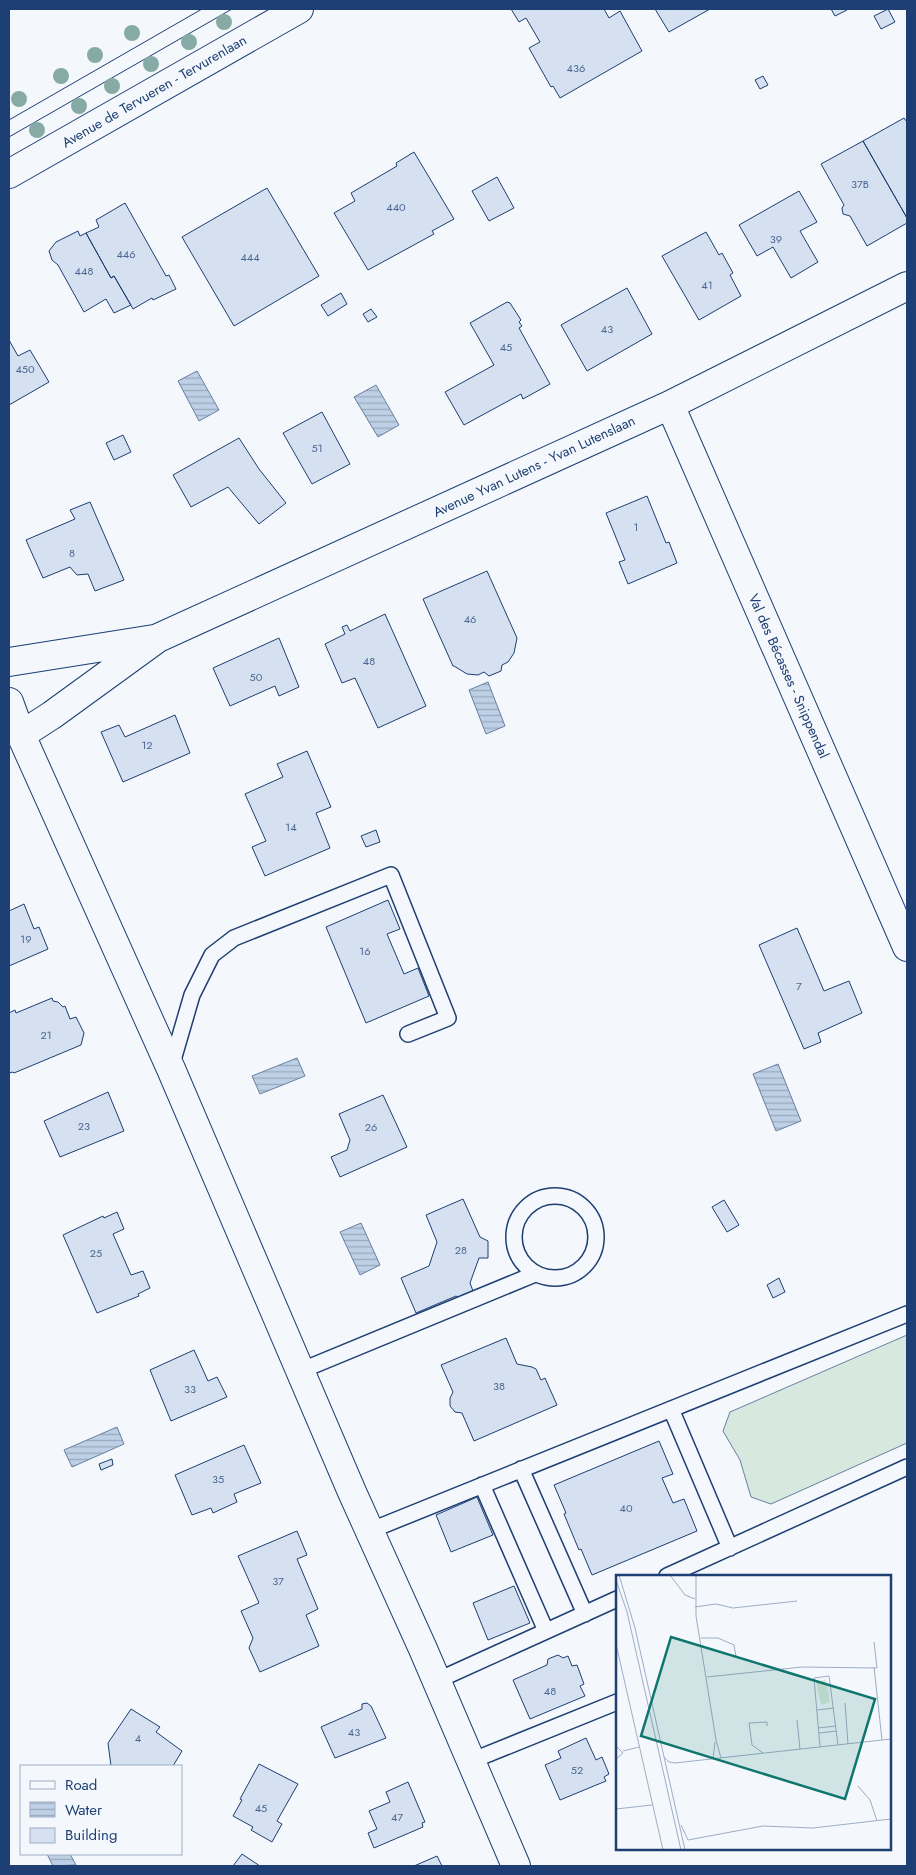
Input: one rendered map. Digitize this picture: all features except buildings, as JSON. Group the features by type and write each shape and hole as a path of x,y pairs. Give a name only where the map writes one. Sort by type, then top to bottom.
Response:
{"street":[{"name":"Avenue de Tervueren - Tervurenlaan","path":"9,174 299,9"},
{"name":"Avenue Yvan Lutens - Yvan Lutenslaan","path":"22,734 52,715 158,638 670,404 907,286"},
{"name":"Val des Bécasses - Snippendal","path":"670,404 907,946"},
{"name":"Avenue Yvan Lutens - Yvan Lutenslaan","path":"9,662 158,638"},
{"path":"9,702 171,1069 300,1371 516,1866"}],"lane":[{"path":"171,1069 192,995 212,956 234,938 391,875 448,1018 408,1034"},
{"path":"300,1371 535,1274 548,1278 561,1278 574,1273 585,1265 593,1254 596,1241 595,1227 590,1215 581,1204 569,1198 556,1195 542,1197 530,1204 520,1214 514,1226 513,1240 516,1254 524,1265 535,1274"},
{"path":"369,1530 907,1314"},
{"path":"671,1409 730,1548"},
{"path":"669,1575 907,1467"},
{"path":"522,1469 585,1614"},
{"path":"482,1485 546,1631"},
{"path":"436,1681 616,1599"},
{"path":"471,1761 616,1702"}],"shaded area":[{"path":"907,1335 907,1443 771,1504 751,1497 740,1460 723,1431 730,1412"}],"water":[{"path":"197,371 219,410 199,421 178,381"},
{"path":"376,385 399,425 378,437 354,397"},
{"path":"488,682 505,726 486,734 469,690"},
{"path":"297,1058 305,1076 260,1094 252,1076"},
{"path":"778,1064 801,1121 776,1131 753,1074"},
{"path":"361,1223 380,1265 360,1275 340,1232"},
{"path":"117,1427 124,1444 72,1467 64,1450"},
{"path":"48,1855 71,1855 76,1865 53,1866"}],"tram line":[{"path":"9,120 202,9"},
{"path":"9,137 232,9"}]}
